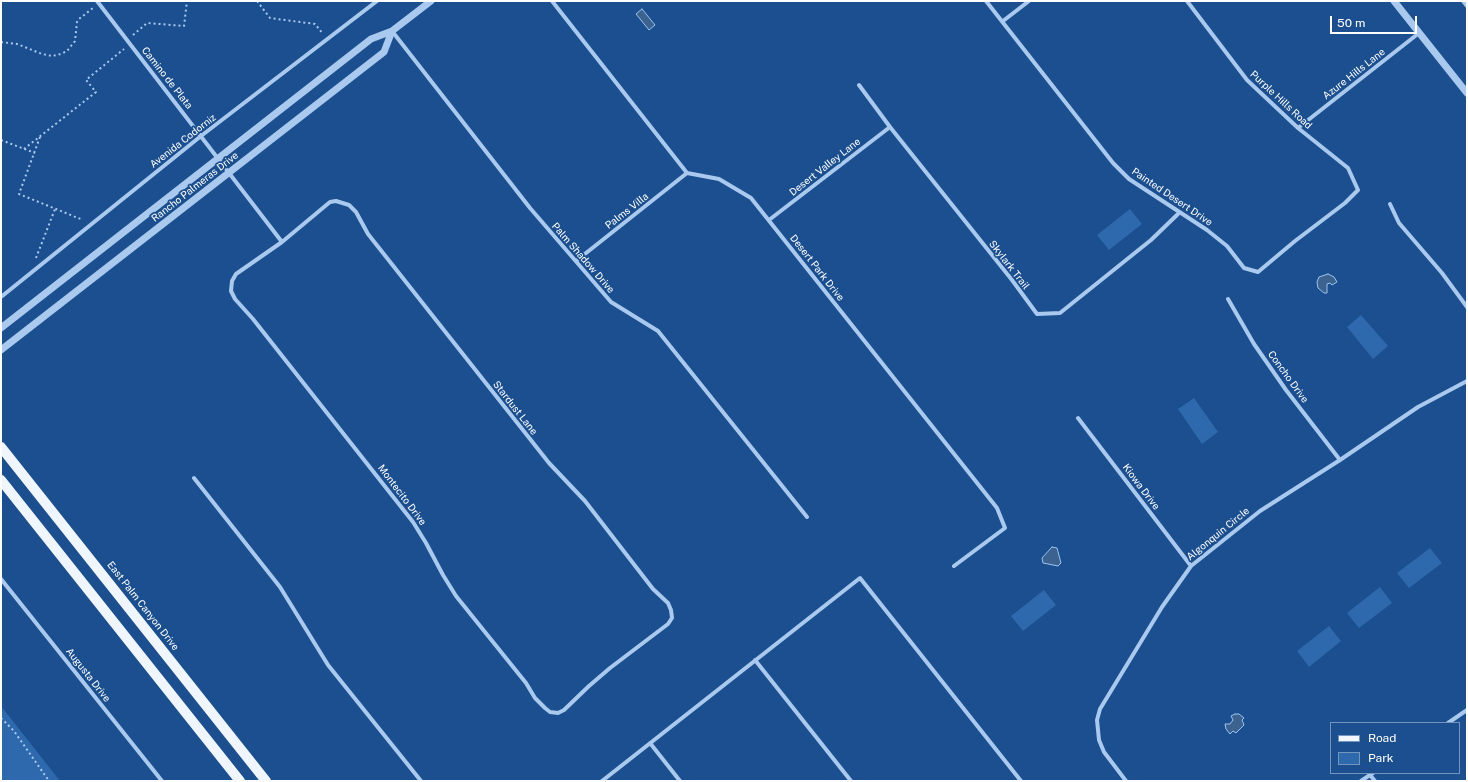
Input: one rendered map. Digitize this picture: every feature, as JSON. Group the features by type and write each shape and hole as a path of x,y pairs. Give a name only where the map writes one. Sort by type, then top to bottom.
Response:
{"main road":[{"name":"East Palm Canyon Drive","path":"1,447 266,781"},
{"path":"1,480 240,781"}],"street":[{"name":"Avenida Codorniz","path":"1,297 201,136 377,1"},
{"name":"Rancho Palmeras Drive","path":"1,328 371,39 392,31 431,1"},
{"path":"552,1 687,174"},
{"name":"Painted Desert Drive","path":"986,1 1113,163 1129,179 1207,230 1228,246 1244,268 1258,272 1295,241 1345,203"},
{"path":"1003,21 1029,1"},
{"name":"Purple Hills Road","path":"1187,1 1247,80 1298,128 1348,168 1358,190 1345,203"},
{"path":"1394,1 1467,93"},
{"path":"1463,1 1467,6"},
{"name":"Camino de Plata","path":"98,2 230,172 282,242"},
{"name":"Rancho Palmeras Drive","path":"1,350 384,52 392,31"},
{"name":"Palm Shadow Drive","path":"392,31 530,208 611,302 658,331 807,517"},
{"name":"Azure Hills Lane","path":"1298,128 1419,33"},
{"name":"Skylark Trail","path":"859,85 890,127 1012,280 1037,314 1060,313 1151,240 1179,213"},
{"name":"Desert Valley Lane","path":"769,220 890,127"},
{"name":"Desert Park Drive","path":"687,174 719,179 752,198 997,508 1005,528 954,566"},
{"name":"Palms Villa","path":"576,261 687,174"},
{"name":"Stardust Lane","path":"282,242 330,202 340,202 349,205 356,212 368,234 549,463 585,501 653,589 668,603 672,618 668,624 610,668"},
{"path":"1390,204 1399,224 1442,273 1467,307"},
{"name":"Montecito Drive","path":"282,242 236,274 232,281 231,291 234,299 258,325 413,522 456,596 526,683 535,698 550,712 558,713 564,710 610,668"},
{"name":"Concho Drive","path":"1228,299 1254,344 1286,390 1340,460"},
{"name":"Algonquin Circle","path":"1126,781 1104,752 1099,740 1097,720 1100,710 1162,607 1191,566 1260,510 1340,460 1418,407 1467,381"},
{"name":"Kiowa Drive","path":"1078,418 1191,566"},
{"path":"194,478 280,587 328,665 420,781"},
{"path":"602,781 860,578 1021,781"},
{"name":"Augusta Drive","path":"1,579 162,781"},
{"path":"755,660 851,781"},
{"path":"1449,722 1467,710"},
{"path":"650,743 680,781"},
{"path":"1361,781 1372,774 1375,781"}],"path":[{"path":"127,40 147,23 184,26 187,1"},
{"path":"257,1 270,18 315,24 327,39"},
{"path":"1,42 17,44 42,54 52,56 61,54 67,51 75,41 77,22 79,19 98,2"},
{"path":"24,149 96,92 86,80 130,44"},
{"path":"41,136 19,194 92,224"},
{"path":"1,140 34,153"},
{"path":"30,274 55,209"},
{"path":"1,718 14,731 49,781"}],"green space":[{"path":"1130,209 1142,224 1109,250 1097,235"},
{"path":"1361,315 1388,346 1373,359 1347,327"},
{"path":"1194,398 1218,432 1202,444 1178,409"},
{"path":"1430,548 1442,563 1409,588 1397,573"},
{"path":"1380,587 1392,603 1359,628 1347,613"},
{"path":"1044,590 1056,605 1023,631 1011,616"},
{"path":"1329,626 1341,641 1309,667 1297,651"},
{"path":"1,706 60,781 1,781"}],"shaded area":[{"path":"642,9 655,25 649,30 636,14"},
{"path":"1328,274 1334,277 1337,282 1332,285 1330,283 1327,284 1327,293 1324,293 1318,288 1317,282 1319,277"},
{"path":"1052,547 1057,548 1061,563 1058,566 1043,563 1042,558"},
{"path":"1239,714 1244,718 1242,720 1244,725 1236,733 1233,731 1230,734 1226,729 1225,724 1230,724 1233,720 1231,716"}]}
